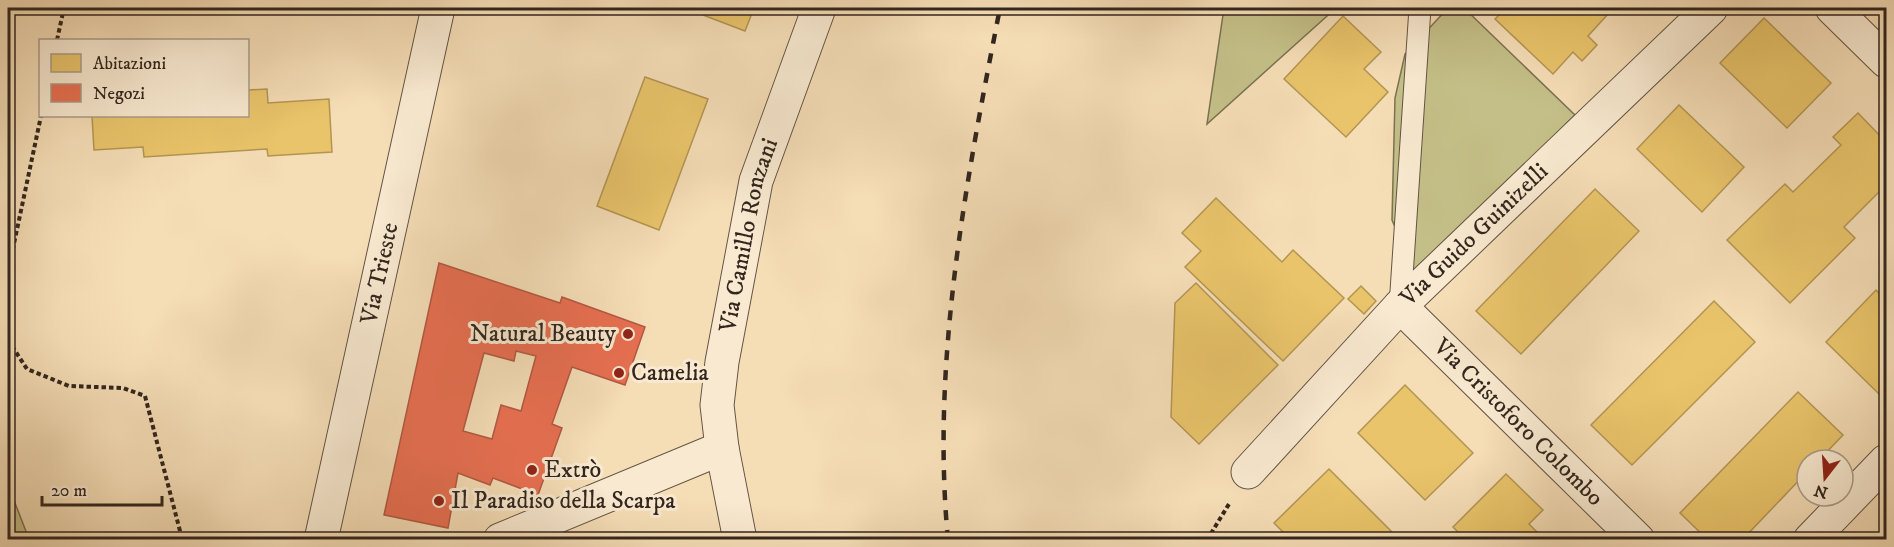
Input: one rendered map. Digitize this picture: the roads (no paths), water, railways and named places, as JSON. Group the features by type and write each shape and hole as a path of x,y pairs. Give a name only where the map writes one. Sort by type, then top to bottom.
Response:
{"street":[{"name":"Via Trieste","path":"321,540 438,8"},
{"name":"Via Camillo Ronzani","path":"740,540 722,448 717,405 722,362 756,181 819,8"},
{"name":"Via Guido Guinizelli","path":"1248,472 1400,306 1711,8"},
{"path":"1832,8 1887,61"},
{"name":"Via Cristoforo Colombo","path":"1400,306 1638,540"},
{"path":"500,540 722,448"},
{"path":"1810,540 1887,461"}],"lane":[{"path":"1400,306 1420,8"}],"railway":[{"path":"948,540 944,473 944,406 948,339 964,205 1000,8"}],"place":[{"name":"Natural Beauty","path":"628,334"},
{"name":"Camelia","path":"619,373"},
{"name":"Extrò","path":"532,470"},
{"name":"Il Paradiso della Scarpa","path":"439,501"}]}
